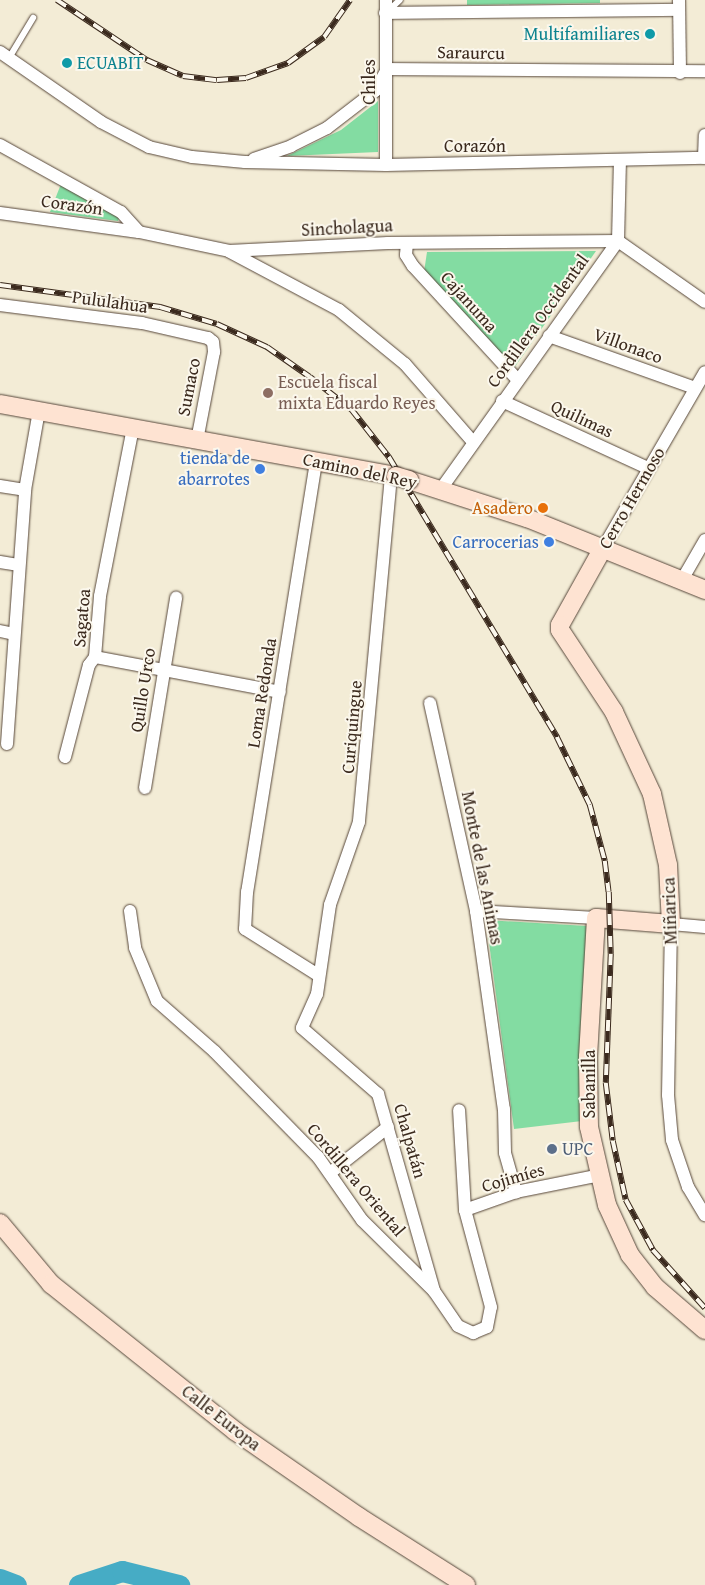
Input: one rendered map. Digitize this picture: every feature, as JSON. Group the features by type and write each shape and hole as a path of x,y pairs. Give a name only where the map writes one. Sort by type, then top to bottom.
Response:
{"street":[{"name":"Chiles","path":"386,0 386,164"},
{"path":"385,13 679,5 680,73"},
{"name":"Corazón","path":"4,55 101,122 149,147 192,157 245,162 386,164 705,158"},
{"name":"Saraurcu","path":"387,69 705,72"},
{"name":"Corazón","path":"245,162 291,146 327,128 375,91 387,69"},
{"path":"705,135 705,158"},
{"path":"0,145 121,212 139,232"},
{"path":"620,160 618,240 705,302"},
{"name":"Corazón","path":"0,212 139,232"},
{"name":"Sincholagua","path":"139,232 229,251 407,243 618,240"},
{"name":"Cordillera Occidental","path":"441,489 517,379 618,240"},
{"name":"Cajanuma","path":"407,243 406,255 413,266 517,379"},
{"path":"229,251 339,310 405,364 473,442"},
{"name":"Pululahua","path":"0,305 142,323 208,338 213,342"},
{"name":"Villonaco","path":"548,336 695,388"},
{"name":"Sumaco","path":"197,440 214,352 213,342"},
{"name":"Cerro Hermoso","path":"560,625 648,468 705,372"},
{"name":"Quilimas","path":"502,401 648,468"},
{"name":"Camino del Rey","path":"0,404 398,477 441,489 603,548 705,590"},
{"path":"7,744 18,565 25,490 39,411"},
{"name":"Sagatoa","path":"133,428 100,596 95,657 280,692"},
{"name":"Loma Redonda","path":"316,462 246,892 246,929 318,975"},
{"name":"Curiquingue","path":"318,975 330,905 359,822 398,477"},
{"path":"0,486 25,490"},
{"path":"682,580 705,540"},
{"path":"0,562 18,565"},
{"name":"Quillo Urco","path":"145,788 176,598"},
{"name":"Miñarica","path":"560,625 614,712 652,794 668,865 671,924 668,1095 672,1140 688,1187 705,1215"},
{"path":"0,631 14,634"},
{"path":"65,757 89,665 95,657"},
{"name":"Monte de las Animas","path":"430,703 476,911 504,1109 506,1153 516,1192"},
{"name":"Cordillera Oriental","path":"130,910 135,948 157,1000 214,1052 330,1173 362,1220 434,1291 458,1326 473,1333 487,1326 491,1307 465,1210"},
{"path":"476,911 705,927"},
{"name":"Sabanilla","path":"596,918 588,1057 588,1113 607,1205 630,1256 655,1288 705,1330"},
{"name":"Chalpatán","path":"318,975 317,994 304,1031 378,1094 434,1291"},
{"path":"459,1110 465,1210"},
{"path":"330,1173 388,1127"},
{"name":"Cojimíes","path":"465,1210 516,1192 600,1175"},
{"name":"Calle Europa","path":"0,1222 51,1284 236,1431 359,1518 466,1585"}],"lane":[{"path":"385,13 400,0"},
{"path":"4,55 33,18"}],"green space":[{"path":"467,0 600,0 600,3 467,5"},
{"path":"378,101 378,152 287,156 341,130"},
{"path":"61,184 120,216 118,221 50,212"},
{"path":"596,251 514,368 424,272 427,252"},
{"path":"486,920 587,926 582,1121 514,1129"}],"waterway":[{"path":"79,1585 122,1571 179,1585"},
{"path":"0,1579 16,1585"}],"railway":[{"path":"57,0 147,60 183,76 217,80 246,78 288,63 324,37 350,0"},
{"path":"0,285 160,307 217,324 267,347 310,377 352,410 389,457 557,737 590,805 605,861 609,892 611,954 606,1083 613,1141 626,1200 653,1250 705,1308"}],"place":[{"name":"Multifamiliares","path":"650,34"},
{"name":"ECUABIT","path":"67,63"},
{"name":"Escuela fiscal mixta Eduardo Reyes","path":"268,393"},
{"name":"tienda de abarrotes","path":"260,469"},
{"name":"Asadero","path":"543,508"},
{"name":"Carrocerias","path":"549,542"},
{"name":"UPC","path":"552,1149"}]}
